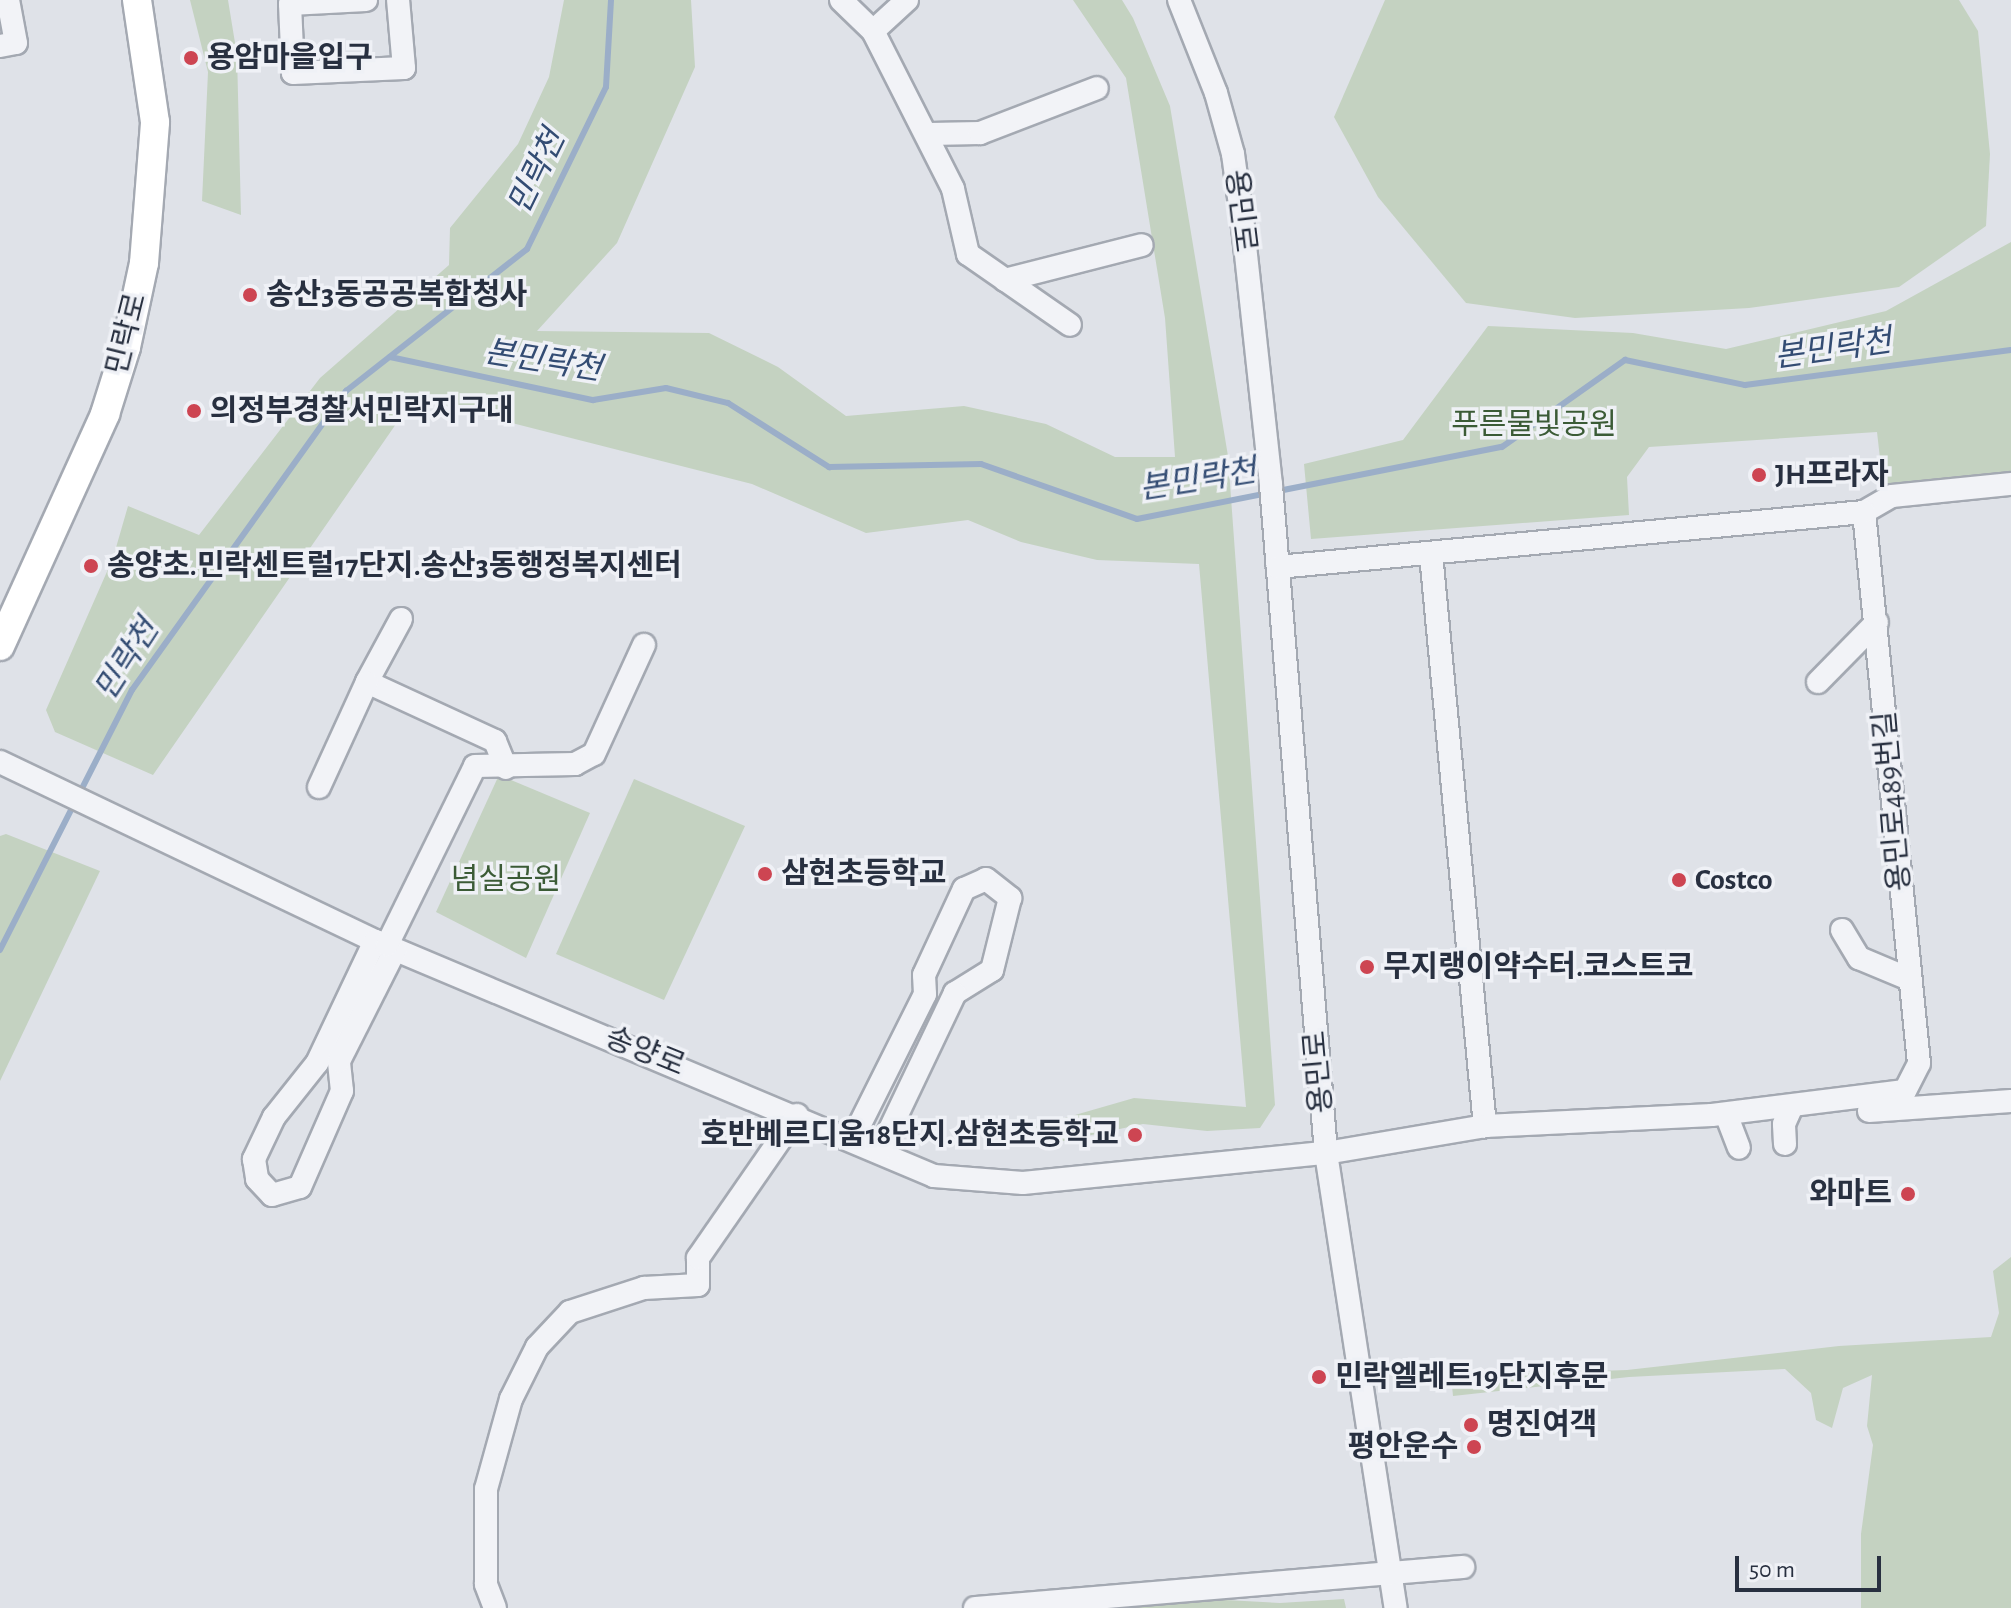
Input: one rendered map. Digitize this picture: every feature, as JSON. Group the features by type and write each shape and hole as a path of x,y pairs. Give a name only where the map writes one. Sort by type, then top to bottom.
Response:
{"main road":[{"name":"민락로","path":"0,646 105,414 144,263 155,122 137,0"}],"street":[{"path":"0,46 16,43 8,0"},
{"path":"366,0 290,4 293,73 404,68 398,0"},
{"path":"841,0 873,31 930,134 953,189 968,254 1070,325"},
{"path":"873,31 907,0"},
{"name":"용민로","path":"1179,0 1216,93 1233,154 1271,485 1326,1153 1396,1608"},
{"path":"930,134 980,133 1097,88"},
{"path":"1005,280 1142,245"},
{"path":"1278,567 1864,512 1892,496 2011,484"},
{"name":"용민로489번길","path":"1326,1153 1485,1126 1726,1114 1888,1096 1905,1091 1914,1080 1919,1063 1864,512"},
{"path":"1431,554 1485,1126"},
{"path":"319,787 367,682 401,619"},
{"path":"1818,682 1877,622"},
{"path":"386,945 339,1061 342,1091 300,1187 272,1195 257,1179 254,1159 274,1117 317,1063 386,945 475,766 506,768 575,764 594,754 644,645"},
{"path":"367,682 495,741 506,768"},
{"name":"송양로","path":"0,762 386,945 797,1115 934,1176 1023,1183 1326,1153"},
{"path":"852,1140 925,994 924,975 964,889 986,879 1010,898 992,970 955,993 879,1152"},
{"path":"1842,930 1859,958 1909,979"},
{"path":"1825,1104 1868,1111 2011,1101"},
{"path":"1785,1144 1784,1124 1791,1108"},
{"path":"1726,1114 1739,1148"},
{"path":"495,1608 486,1584 486,1489 511,1399 537,1347 570,1312 644,1288 698,1285 698,1258 797,1115"},
{"path":"975,1608 1463,1567"}],"green space":[{"path":"190,0 228,0 237,55 241,215 202,201 208,72"},
{"path":"564,0 691,0 695,67 617,243 537,331 709,333 778,367 846,416 964,406 1046,424 1115,457 1175,457 1165,318 1126,78 1073,0 1122,0 1133,18 1170,106 1228,456 1275,1105 1260,1128 1207,1131 1143,1124 1054,1143 1006,1135 1134,1098 1246,1107 1199,564 1097,560 1021,542 968,520 866,533 752,484 414,398 153,775 55,732 46,710 113,558 128,506 199,535 320,378 449,265 450,228 518,144 549,77"},
{"path":"1385,0 1959,0 1978,31 1990,154 1986,226 1899,287 1749,308 1575,318 1466,303 1378,197 1334,117"},
{"name":"푸른물빛공원","path":"2011,242 2011,473 1883,485 1877,432 1649,447 1627,477 1629,515 1311,539 1304,464 1403,440 1488,326 1633,333 1726,349 1886,311"},
{"name":"념실공원","path":"499,775 590,813 526,958 436,912"},
{"path":"634,779 745,826 664,1000 556,954"},
{"path":"6,834 100,871 0,1081 0,836"},
{"path":"2011,1257 2011,1608 1861,1608 1861,1534 1873,1445 1867,1426 1872,1375 1843,1388 1832,1428 1816,1420 1811,1393 1785,1369 1629,1377 1453,1396 1451,1376 1627,1370 1839,1346 1991,1337 1999,1313 1993,1271"},
{"path":"1189,1598 1280,1603 1344,1599 1346,1608 1095,1608"}],"waterway":[{"name":"민락천","path":"0,950 132,690 346,391 527,249 606,87 611,0"},
{"name":"본민락천","path":"390,357 593,400 666,388 728,403 829,467 981,464 1137,519 1502,447 1625,360 1745,385 2011,350"}],"place":[{"name":"용암마을입구","path":"191,58"},
{"name":"송산3동공공복합청사","path":"250,295"},
{"name":"의정부경찰서민락지구대","path":"194,411"},
{"name":"JH프라자","path":"1759,475"},
{"name":"송양초.민락센트럴17단지.송산3동행정복지센터","path":"91,566"},
{"name":"삼현초등학교","path":"765,874"},
{"name":"Costco","path":"1679,880"},
{"name":"무지랭이약수터.코스트코","path":"1367,967"},
{"name":"호반베르디움18단지.삼현초등학교","path":"1135,1135"},
{"name":"와마트","path":"1908,1194"},
{"name":"민락엘레트19단지후문","path":"1319,1377"},
{"name":"명진여객","path":"1471,1425"},
{"name":"평안운수","path":"1474,1447"}]}
